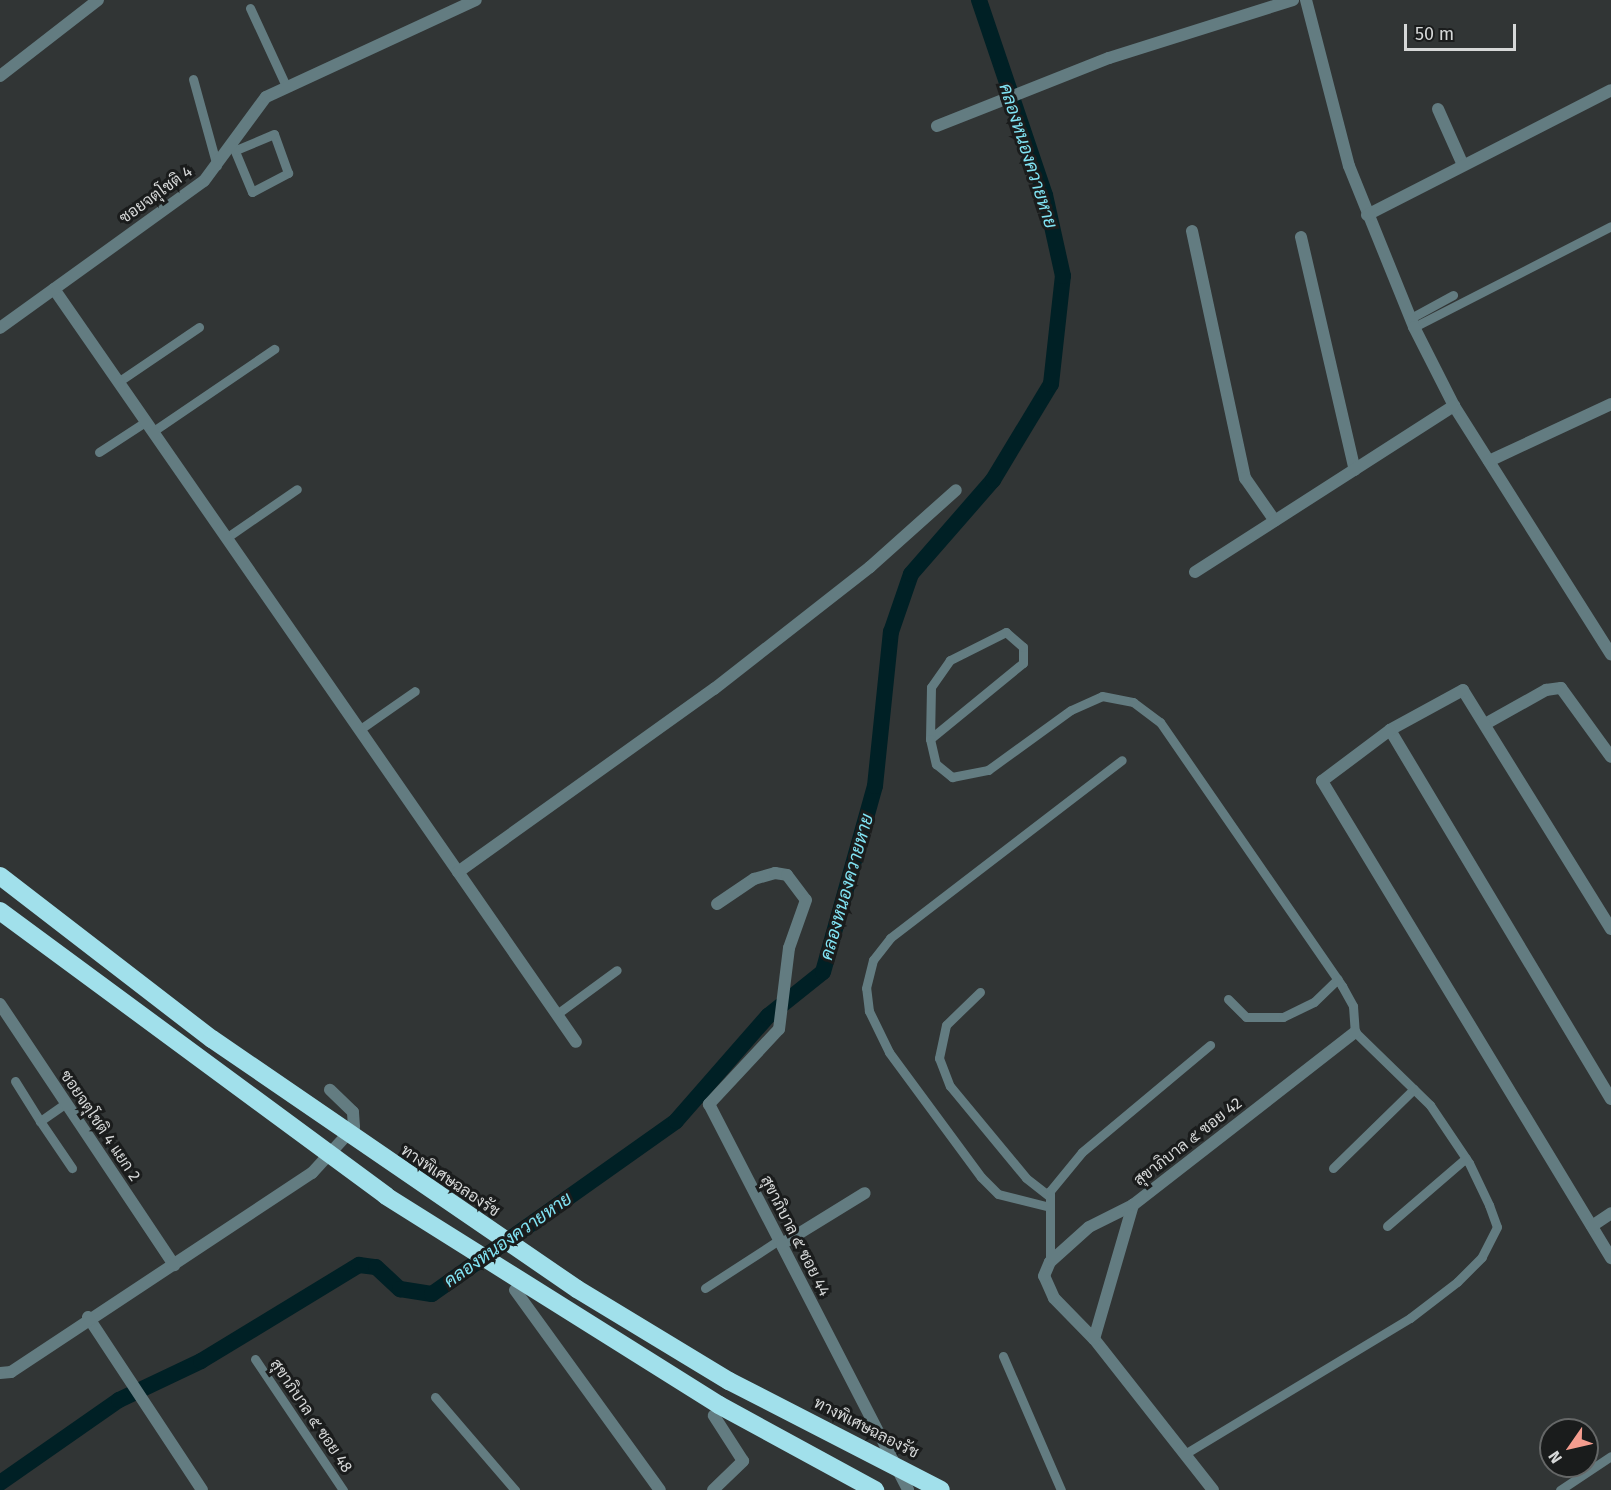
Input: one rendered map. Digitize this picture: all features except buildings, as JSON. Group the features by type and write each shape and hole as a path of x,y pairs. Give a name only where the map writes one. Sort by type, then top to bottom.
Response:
{"highway":[{"name":"ทางพิเศษฉลองรัช","path":"0,876 212,1039 578,1289 729,1381 941,1490"},
{"path":"0,911 386,1196 709,1400 875,1490"}],"street":[{"path":"0,76 98,0"},
{"name":"ซอยจตุโชติ 4","path":"0,328 204,181 234,147 257,106 286,86 476,0"},
{"path":"937,126 1109,58 1293,0"},
{"path":"1306,0 1333,114 1367,215 1413,322 1454,406 1611,654"},
{"path":"1367,215 1462,163 1611,90"},
{"path":"1438,109 1462,163"},
{"path":"1192,231 1245,478 1275,521"},
{"path":"1301,237 1355,470"},
{"path":"54,289 148,428 576,1042"},
{"path":"1489,461 1611,404"},
{"path":"1195,572 1454,406"},
{"path":"458,872 723,682 870,567 956,490"},
{"path":"1487,723 1546,690 1561,688 1610,753"},
{"path":"1611,929 1471,696 1456,690 1390,730 1327,773 1325,791 1611,1257"},
{"path":"1390,730 1611,1099"},
{"name":"สุขาภิบาล ๕ ซอย 44","path":"717,904 754,879 775,873 800,886 805,908 783,980 779,1029 709,1104 908,1490"},
{"name":"ซอยจตุโชติ 4 แยก 2","path":"0,1004 174,1265"},
{"name":"สุขาภิบาล ๕ ซอย 42","path":"1094,1339 1133,1205 1355,1032"},
{"path":"0,1373 11,1372 88,1317 174,1265 312,1173 354,1127 353,1112 330,1090"},
{"path":"781,1242 865,1193"},
{"path":"1133,1205 1089,1227 1050,1262 1044,1276 1054,1298 1094,1339 1188,1452 1213,1490"},
{"path":"1592,1226 1611,1213"},
{"path":"514,1290 660,1490"},
{"path":"88,1317 202,1490"},
{"path":"713,1490 743,1461 714,1416"}],"lane":[{"path":"250,8 286,86"},
{"path":"193,79 217,166"},
{"path":"274,134 288,173 252,192 234,147 274,134"},
{"path":"1413,322 1611,226"},
{"path":"1413,322 1453,296"},
{"path":"118,382 199,327"},
{"path":"99,452 148,428 274,350"},
{"path":"226,538 297,489"},
{"path":"930,739 1013,674 1024,656 1016,638 995,634 938,673 927,706 930,739 936,764 952,777 965,779 988,770 1071,710 1102,696 1133,702 1160,723 1338,980 1353,1006 1355,1032 1414,1089 1466,1158 1497,1227 1482,1257 1410,1318 1188,1452"},
{"path":"359,730 415,692"},
{"path":"1046,1206 998,1194 981,1177 889,1052 869,1011 866,988 873,960 890,938 1122,759"},
{"path":"556,1014 617,970"},
{"path":"1228,999 1246,1017 1283,1017 1314,1002 1338,980"},
{"path":"980,992 946,1025 939,1058 950,1086 1026,1178 1048,1196"},
{"path":"1050,1262 1046,1206 1048,1196 1082,1152 1210,1045"},
{"path":"15,1081 72,1168"},
{"path":"1333,1168 1414,1089"},
{"path":"40,1121 66,1103"},
{"path":"1387,1226 1466,1158"},
{"path":"705,1288 781,1242"},
{"path":"1003,1356 1061,1490"},
{"name":"สุขาภิบาล ๕ ซอย 48","path":"255,1359 343,1490"},
{"path":"435,1397 514,1490"},
{"path":"1560,1490 1611,1456"}],"waterway":[{"name":"คลองหนองควายหาย","path":"0,1483 119,1400 201,1361 359,1265 376,1267 400,1289 432,1294 676,1121 768,1016 823,972 875,786 891,632 911,574 993,480 1051,384 1063,276 1045,195 979,0"}]}
